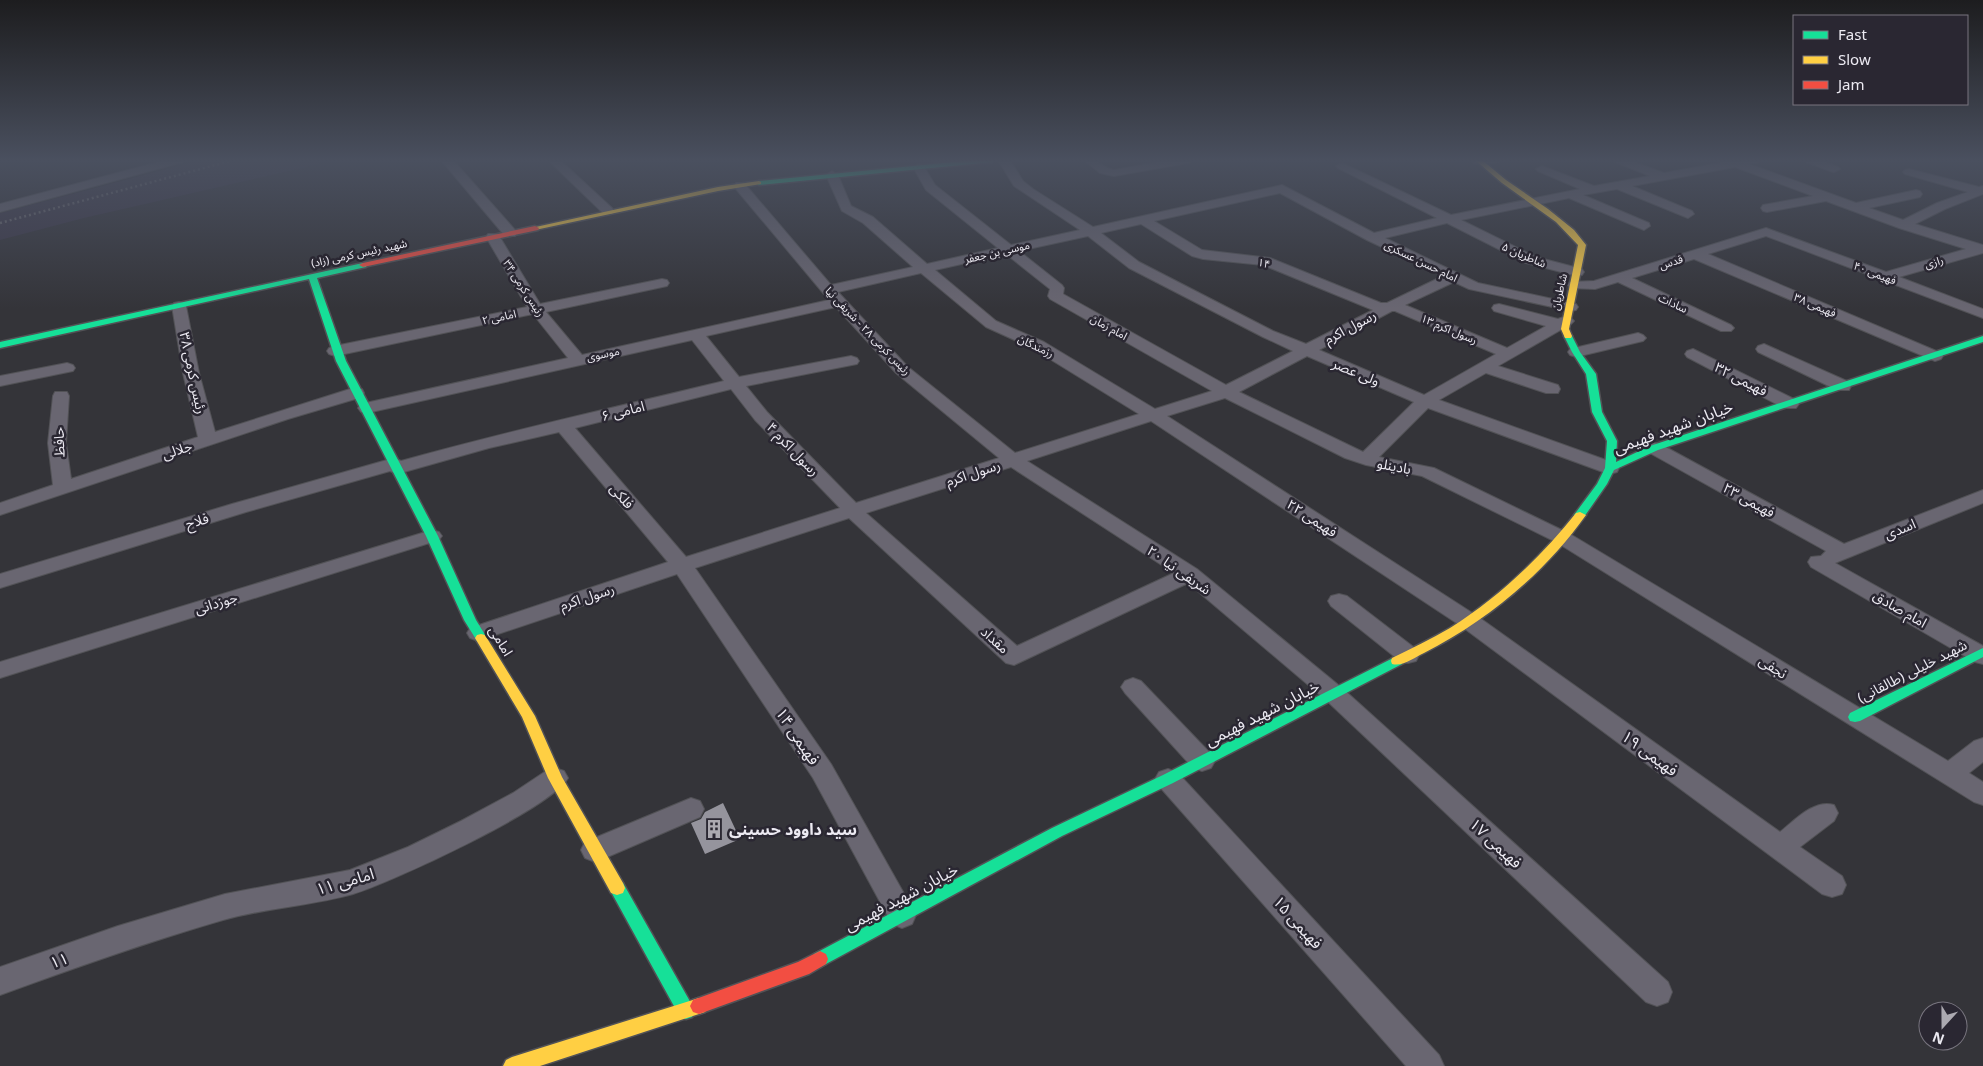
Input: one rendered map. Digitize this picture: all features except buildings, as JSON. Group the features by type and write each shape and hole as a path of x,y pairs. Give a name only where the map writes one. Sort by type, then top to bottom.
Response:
{"street":[{"path":"490,210 510,233"},
{"name":"شهید رئیس کرمی (زاد)","path":"0,346 615,210"},
{"name":"رئیس کرمی ۲۸ - شریفی نیا","path":"760,210 834,296 902,370 1013,460"},
{"name":"رزمندگان","path":"849,210 868,220 992,324 1038,345 1155,416"},
{"path":"959,210 1009,249"},
{"name":"ولی عصر","path":"1057,210 1090,231 1134,265 1268,334 1425,402 1610,468"},
{"name":"موسی بن جعفر","path":"834,296 923,268 1186,210"},
{"name":"امام حسن عسکری","path":"1322,210 1453,277 1565,317"},
{"name":"شاطریان ۵","path":"1429,210 1530,260 1576,278"},
{"path":"1372,237 1491,210"},
{"name":"شاطریان","path":"1543,210 1576,235 1582,245 1576,278 1565,317 1565,329 1576,352 1590,374 1597,412 1612,441 1610,468"},
{"path":"1606,210 1644,226"},
{"path":"1678,210 1688,214"},
{"path":"1861,210 1981,249"},
{"path":"1904,225 1935,210"},
{"name":"۱۴","path":"1141,220 1203,255 1264,261 1379,307 1389,307"},
{"name":"قدس","path":"1576,278 1595,285 1766,232"},
{"name":"فهیمی ۴۰","path":"1766,232 1983,314"},
{"name":"رئیس کرمی ۳۴","path":"493,237 536,309 578,360"},
{"name":"امام زمان","path":"1009,249 1058,288 1055,296 1226,392"},
{"name":"رازی","path":"1885,277 1981,249"},
{"name":"فهیمی ۳۸","path":"1696,254 1935,356"},
{"name":"امامی","path":"312,276 335,351 356,393 367,408 432,536 470,620 528,716 554,778 686,1011"},
{"name":"رسول اکرم","path":"478,633 682,565 854,512 1226,392 1389,307 1453,277"},
{"name":"سادات","path":"1620,278 1726,328"},
{"name":"امامی ۲","path":"335,351 662,283"},
{"name":"موسوی","path":"367,408 696,334 834,296"},
{"name":"رئیس کرمی ۳۸","path":"179,306 191,373 208,440"},
{"name":"رسول اکرم ۱۳","path":"1389,307 1397,308 1509,354"},
{"path":"1499,308 1565,317"},
{"path":"1366,460 1425,402 1486,368 1565,317"},
{"name":"رسول اکرم ۴","path":"696,334 760,416 854,512"},
{"path":"1576,352 1638,338"},
{"name":"خیابان شهید فهیمی","path":"512,1066 686,1011 803,968 1057,832 1168,779 1408,655 1469,621 1503,594 1563,538 1602,484 1610,468 1654,448 1983,339"},
{"path":"1764,348 1843,386"},
{"name":"فهیمی ۳۲","path":"1693,354 1790,404"},
{"name":"امامی ۶","path":"395,466 735,383 852,361"},
{"path":"0,381 67,368"},
{"path":"1486,368 1552,389"},
{"name":"بادینلو","path":"1226,392 1366,460 1427,472 1563,538"},
{"name":"جلالی","path":"0,510 208,440 356,393"},
{"name":"حافظ","path":"60,396 57,443 63,488"},
{"name":"فهیمی ۲۲","path":"1155,416 1469,621"},
{"name":"فلکی","path":"563,426 682,565"},
{"name":"فهیمی ۲۳","path":"1654,448 1843,552"},
{"name":"۲۰ شریفی نیا","path":"1013,460 1190,574 1334,694"},
{"name":"فلاح","path":"0,581 239,508 395,466"},
{"name":"اسدی","path":"1818,562 1983,496"},
{"name":"مقداد","path":"854,512 1014,657 1190,574"},
{"name":"جوزدانی","path":"0,670 432,536"},
{"name":"نجفی","path":"1563,538 1983,796"},
{"name":"امام صادق","path":"1818,562 1982,654"},
{"name":"فهیمی ۱۴","path":"682,565 822,771 902,915"},
{"path":"1338,601 1408,655"},
{"name":"فهیمی ۱۹","path":"1469,621 1832,885"},
{"name":"شهید خلیلی (طالقانی)","path":"1855,717 1982,654"},
{"path":"1133,687 1202,761"},
{"name":"فهیمی ۱۷","path":"1334,694 1657,992"},
{"path":"1950,774 1983,748"},
{"name":"امامی ۱۱","path":"118,939 225,907 352,882 470,829 522,800 554,778"},
{"name":"فهیمی ۱۵","path":"1168,779 1428,1066"},
{"path":"595,850 691,809"},
{"path":"1780,847 1825,813"},
{"name":"۱۱","path":"0,981 118,939"}],"shaded area":[{"path":"12,210 120,210 0,240 0,213"}],"railway":[{"path":"0,223 49,210"}],"traffic: fast":[{"path":"0,345 363,265"},
{"path":"312,276 341,361 432,536 470,620 481,638"},
{"path":"1568,336 1591,374 1597,412 1612,441 1610,468"},
{"path":"1580,515 1602,484 1610,468 1654,448 1983,339"},
{"path":"1855,717 1983,652"},
{"path":"820,959 1057,832 1168,779 1397,661"},
{"path":"617,888 686,1011"}],"traffic: slow":[{"path":"535,228 621,210"},
{"path":"1546,210 1571,232 1582,245 1565,329 1568,336"},
{"path":"1397,661 1453,631 1500,597 1530,572 1569,530 1580,515"},
{"path":"481,638 528,716 555,778 617,888"},
{"path":"512,1066 699,1006"}],"traffic: jam":[{"path":"363,265 535,228"},
{"path":"699,1006 803,968 820,959"}],"place":[{"name":"سید داوود حسینی","path":"714,829"}]}
